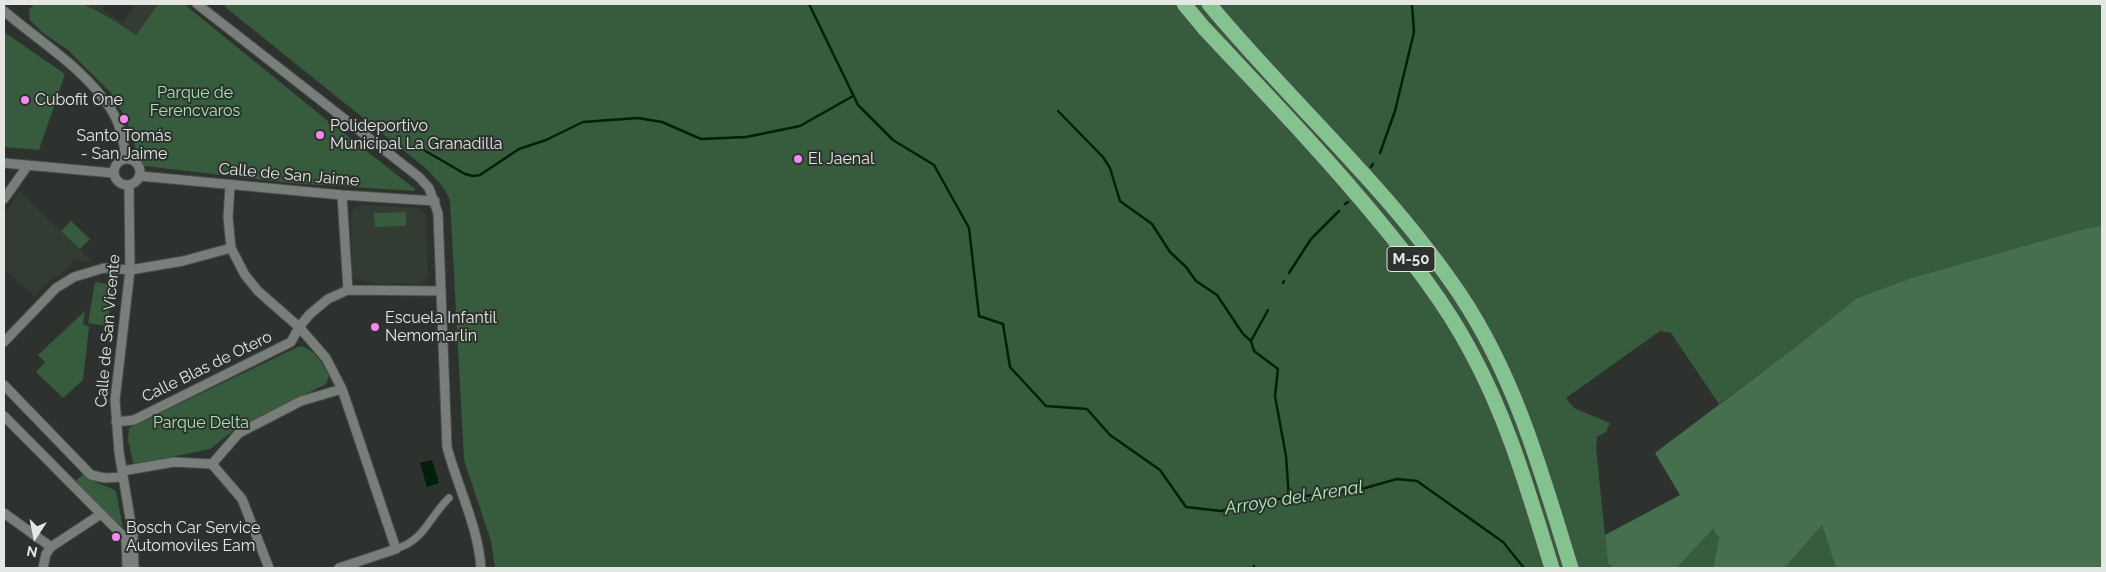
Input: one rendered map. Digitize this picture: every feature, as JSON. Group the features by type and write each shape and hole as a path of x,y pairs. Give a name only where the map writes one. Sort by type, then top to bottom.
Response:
{"highway":[{"name":"M-50","path":"1184,4 1204,28 1341,174 1413,262 1444,307 1470,349 1492,393 1509,435 1552,568"},
{"name":"M-50","path":"1209,4 1354,162 1428,250 1462,297 1510,386 1531,438 1571,568"}],"street":[{"path":"4,6 8,4"},
{"path":"197,4 419,177 429,188 438,213 447,448 457,483 474,527 480,552 481,568"},
{"path":"4,11 93,85 112,112 125,146 126,159"},
{"path":"126,159 138,164 140,176 136,182 129,186 120,184 114,178 118,162 126,159"},
{"path":"4,162 114,173"},
{"path":"4,199 28,164"},
{"name":"Calle de San Jaime","path":"140,176 230,186 435,201"},
{"name":"Calle de San Vicente","path":"129,186 130,270 115,400 122,474 132,536 132,568"},
{"path":"230,186 228,217 231,248 245,274 258,291 299,327 326,358 342,389 396,549"},
{"path":"342,195 348,290"},
{"path":"4,342 56,288 74,277 104,268 130,270 183,261 231,248"},
{"name":"Calle Blas de Otero","path":"116,422 134,420 291,342 299,327 310,314 328,299 348,290 440,291"},
{"path":"4,385 91,475 106,478 174,462 212,464 242,499 269,568"},
{"path":"212,464 239,433 301,401 342,389"},
{"path":"4,416 126,539 126,567 132,568"},
{"path":"339,568 396,549 417,539 449,498"},
{"path":"4,513 51,547"},
{"path":"43,568 46,554 51,547 101,514"}],"shaded area":[{"path":"80,4 105,4 102,9 122,23 134,7 131,4 158,4 136,35 99,10"},
{"path":"20,191 92,261 84,263 79,259 75,259 61,275 52,279 34,296 4,269 4,214"},
{"path":"360,205 418,208 423,211 426,215 428,277 424,281 420,284 393,283 388,286 355,279 352,275 351,214 354,208"},
{"path":"2102,226 2102,568 1836,568 1822,525 1785,568 1713,568 1719,538 1713,529 1677,568 1613,568 1608,564 1605,535 1680,495 1655,453 1857,298 1911,278 2087,228"},
{"path":"432,460 439,483 427,487 420,463"}],"green space":[{"name":"Parque de Ferencvaros","path":"34,4 81,4 102,14 136,35 158,4 184,4 328,121 328,124 331,123 415,189 414,191 290,183 144,166 138,156 127,121 112,94 68,50 43,33 30,20 29,10"},
{"path":"227,4 2102,4 2102,226 2087,228 1911,278 1857,298 1719,404 1671,333 1660,331 1566,398 1574,408 1610,423 1606,432 1597,437 1596,448 1608,564 1613,568 495,568 491,541 464,460 450,201 448,196 439,182 423,166 225,7"},
{"path":"4,32 65,74 39,150 4,147"},
{"path":"406,212 406,226 375,227 374,213"},
{"path":"71,221 90,239 80,249 61,231"},
{"path":"95,282 114,285 107,326 88,323"},
{"path":"85,311 83,324 89,327 83,380 63,398 36,372 45,362 38,355"},
{"name":"Parque Delta","path":"300,346 314,353 321,362 329,376 326,384 238,427 210,449 134,465 128,440 129,428"},
{"path":"84,473 95,482 116,491 123,528 74,483"},
{"path":"1822,525 1836,568 1785,568"},
{"path":"1713,529 1719,538 1713,568 1677,568"}],"waterway":[{"name":"Arroyo del Arenal","path":"809,4 858,105 893,140 934,165 969,228 979,316 1003,324 1010,367 1046,406 1087,409 1110,435 1160,470 1186,507 1221,511 1251,502 1358,490 1397,479 1417,481 1503,542 1524,568"},
{"path":"1380,153 1395,111 1414,32 1412,4"},
{"path":"417,146 465,174 473,176 480,175 519,149 546,140 583,122 638,118 662,122 701,139 746,137 800,126 853,96"},
{"path":"1058,111 1103,157 1110,168 1120,201 1152,224 1170,252 1186,267 1196,281 1217,295 1243,334 1251,341"},
{"path":"1289,273 1311,239 1339,211"},
{"path":"1268,310 1251,341 1254,351 1278,369 1275,396 1286,456 1289,499"}],"place":[{"name":"Cubofit One","path":"25,100"},
{"name":"Santo Tomás - San Jaime","path":"124,119"},
{"name":"Polideportivo Municipal La Granadilla","path":"320,135"},
{"name":"El Jaenal","path":"798,159"},
{"name":"Escuela Infantil Nemomarlin","path":"375,327"},
{"name":"Bosch Car Service Automoviles Eam","path":"116,537"}]}
